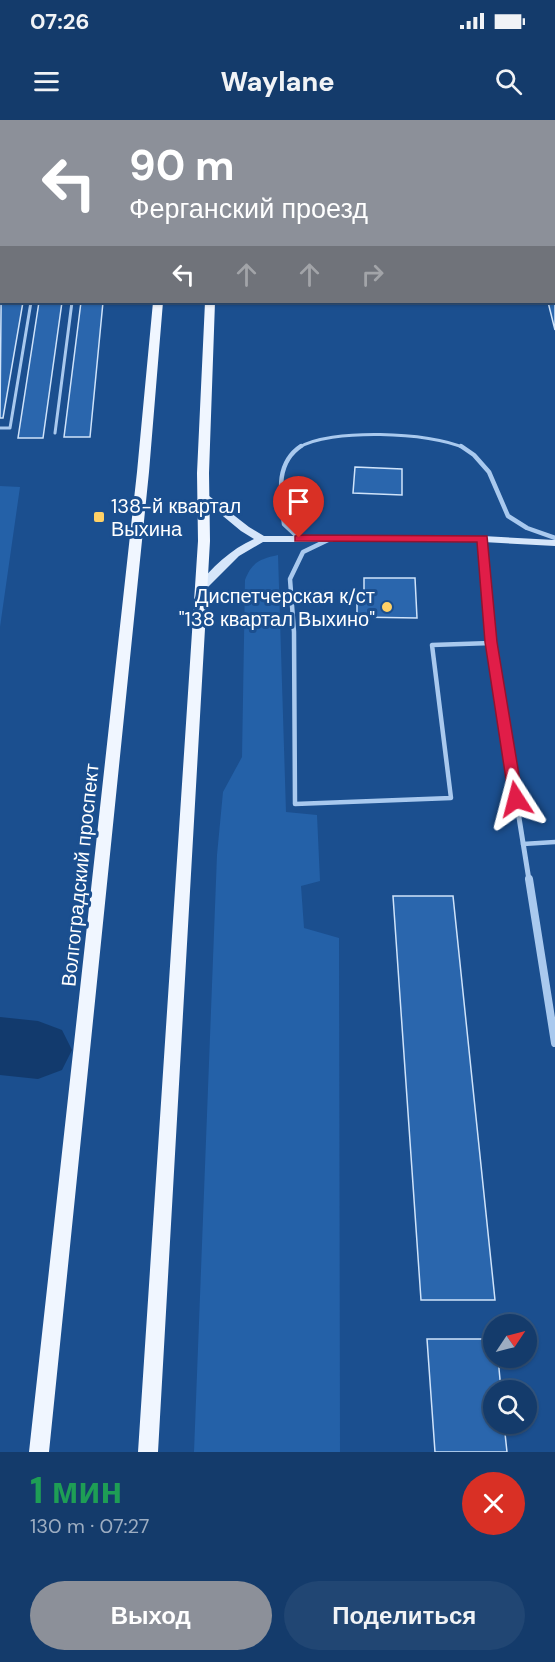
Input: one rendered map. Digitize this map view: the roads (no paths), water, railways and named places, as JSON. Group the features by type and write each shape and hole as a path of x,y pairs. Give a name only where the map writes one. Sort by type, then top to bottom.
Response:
{"main road":[{"name":"Волгоградский проспект","path":"39,1452 142,483 158,303"},
{"path":"148,1452 201,588 210,303"}],"street":[{"path":"204,495 244,530 262,539"},
{"path":"201,588 229,557 245,545 262,539 483,538 555,543"},
{"path":"483,538 491,642 555,1039"}],"lane":[{"path":"0,428 10,428 31,303"},
{"path":"55,433 72,303"},
{"path":"299,538 284,524 280,482 289,457 306,442 322,438 418,436 435,438 466,447 493,477 505,512 527,528 555,538"},
{"path":"327,540 303,552 290,579 294,632 295,804 451,798 432,645 491,642"},
{"path":"523,844 555,842"}],"waterway":[{"path":"0,1046 38,1050"}],"place":[{"name":"138-й квартал Выхина","path":"99,517"},
{"name":"Диспетчерская к/ст \"138 квартал Выхино\"","path":"387,607"}]}
